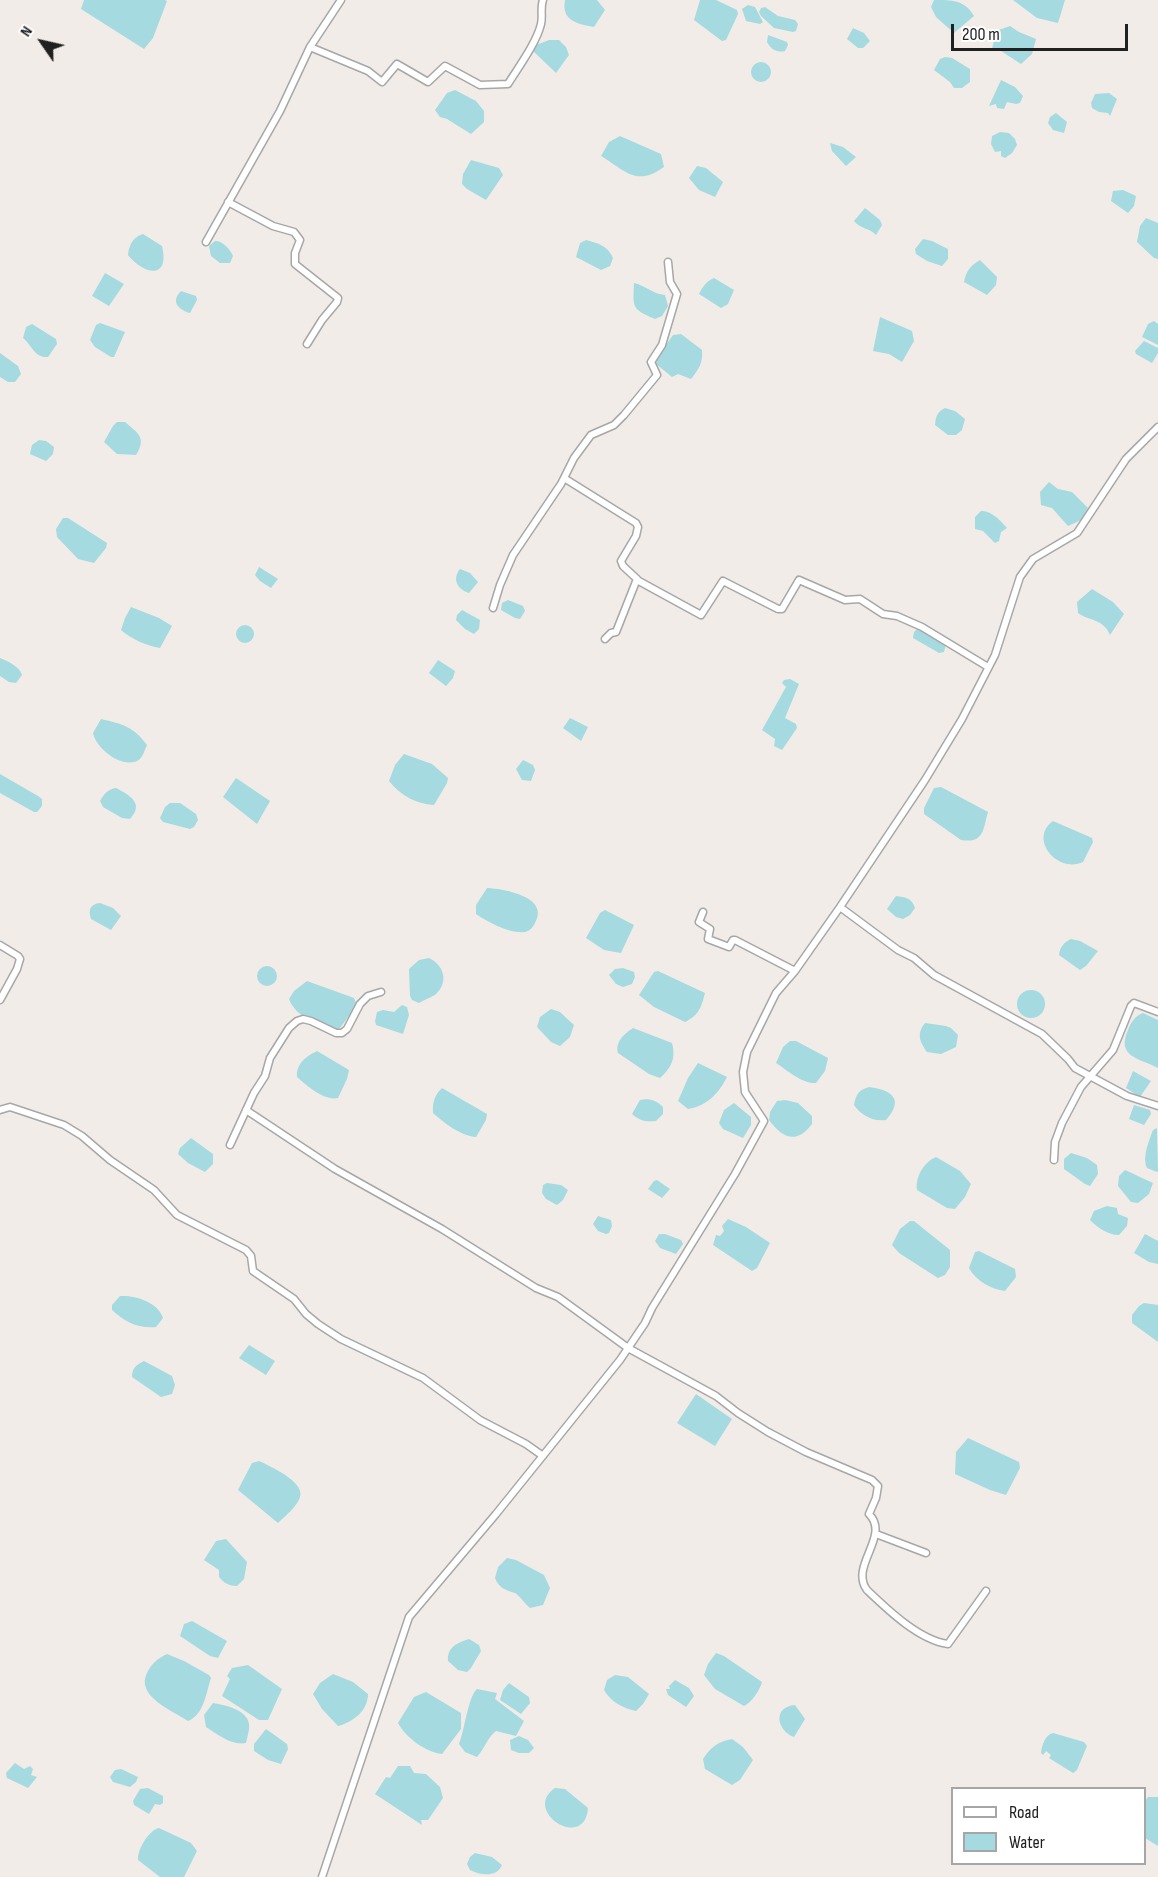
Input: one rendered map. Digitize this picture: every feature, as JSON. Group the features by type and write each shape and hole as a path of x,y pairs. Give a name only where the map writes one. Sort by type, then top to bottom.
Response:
{"street":[{"path":"206,242 280,111 310,47 342,0"},
{"path":"310,47 368,71 382,82 397,64 428,82 445,66 480,85 508,84 525,58 541,24 543,0"},
{"path":"228,202 273,226 294,232 300,240 295,254 295,264 338,298 307,344"},
{"path":"493,608 513,555 564,478 574,458 591,435 614,425 657,375 651,362 662,345 677,294 670,282 668,262"},
{"path":"322,1877 409,1617 543,1456 628,1348 735,1174 764,1121 745,1092 743,1072 747,1052 776,993 795,971 840,907 926,780 962,719 995,655 1020,577 1033,559 1077,533 1126,459 1158,427"},
{"path":"564,478 636,523 638,527 636,536 621,563 637,580 701,615 723,581 782,609 799,580 845,600 860,599 883,614 897,616 922,627 988,668"},
{"path":"605,639 611,633 616,633 637,580"},
{"path":"840,907 898,950 914,958 934,975 1042,1034 1075,1068 1089,1077 1127,1096 1158,1106"},
{"path":"703,912 699,922 710,929 708,939 729,947 735,940 795,971"},
{"path":"0,945 20,959 0,1000"},
{"path":"230,1145 265,1076 270,1058 289,1028 303,1019 327,1030 342,1033 347,1029 360,1004 368,996 381,992"},
{"path":"1053,1160 1055,1142 1062,1123 1081,1088 1113,1050 1131,1006 1134,1003 1158,1012"},
{"path":"0,1110 10,1107 64,1125 82,1136 110,1160 154,1190 177,1215 246,1250 251,1256 253,1271 294,1299 318,1324 341,1339 423,1378 480,1420 526,1444 543,1456"},
{"path":"246,1110 335,1169 442,1229 536,1288 558,1298 622,1341 628,1348 716,1396 768,1432 806,1452 872,1480 878,1486 876,1498 868,1514 874,1520 877,1530 865,1561 863,1585 896,1616 922,1633 948,1644 986,1591"},
{"path":"876,1534 926,1553"}],"water":[{"path":"84,0 167,1 153,38 144,49 81,9"},
{"path":"565,0 597,0 605,10 594,27 582,24 568,17 564,7"},
{"path":"700,0 716,0 737,10 738,14 726,40 722,41 694,20"},
{"path":"934,0 947,0 962,4 974,16 954,33 936,17 931,7"},
{"path":"1013,0 1065,0 1058,23 1037,18"},
{"path":"748,5 755,7 763,22 760,24 746,21 742,9"},
{"path":"765,7 778,16 795,20 798,24 796,31 774,28 759,12"},
{"path":"1010,26 1036,39 1032,54 1021,64 998,49 992,49 996,31"},
{"path":"853,28 864,33 870,41 863,48 858,48 847,39"},
{"path":"768,35 787,42 785,51 776,51 772,48 767,42"},
{"path":"549,40 559,40 566,47 569,55 556,73 533,51 536,45"},
{"path":"952,58 970,69 970,82 962,88 954,88 934,70 940,59"},
{"path":"761,62 768,65 771,72 768,79 761,82 754,79 751,72 754,65"},
{"path":"1001,80 1015,87 1023,96 1020,103 1007,102 1004,109 997,108 996,104 989,106"},
{"path":"455,90 476,101 484,111 484,122 471,134 440,117 435,110 447,93"},
{"path":"1109,93 1117,99 1110,116 1108,113 1092,108 1091,103 1095,94"},
{"path":"1056,113 1067,122 1064,133 1053,130 1048,123 1050,117"},
{"path":"1000,132 1009,133 1017,145 1005,158 1001,156 1001,151 995,152 991,144 992,136"},
{"path":"620,136 661,154 664,167 646,176 631,175 601,156 609,142"},
{"path":"830,143 843,147 856,157 846,166 832,151"},
{"path":"471,160 499,168 503,175 486,200 462,184 463,174"},
{"path":"697,166 706,168 723,182 715,197 699,190 689,178"},
{"path":"1123,190 1136,196 1134,206 1128,213 1111,201 1113,191"},
{"path":"865,208 880,220 882,225 876,235 854,221"},
{"path":"1146,218 1158,223 1158,259 1137,242 1140,226"},
{"path":"143,234 162,246 162,265 154,271 141,267 128,255 132,242"},
{"path":"923,239 948,249 948,259 942,266 916,254 915,249"},
{"path":"586,240 608,251 613,258 610,266 601,270 576,257 580,243"},
{"path":"215,241 223,244 230,251 233,256 230,263 220,263 211,256 209,246"},
{"path":"980,260 997,277 996,285 987,295 964,282 969,269"},
{"path":"105,273 124,284 109,306 92,296"},
{"path":"714,278 734,290 728,304 721,308 699,294 705,284"},
{"path":"634,283 665,295 668,306 662,316 655,319 638,310 634,302"},
{"path":"181,291 196,296 197,300 190,313 177,305 176,299"},
{"path":"880,317 912,331 914,341 902,362 889,354 873,351"},
{"path":"1154,321 1158,324 1158,345 1142,337 1148,324"},
{"path":"100,323 125,332 114,357 95,347 90,340 96,325"},
{"path":"32,324 56,339 57,344 48,357 36,353 23,338 26,327"},
{"path":"681,334 702,350 700,366 691,379 678,374 672,377 656,364 657,358 673,335"},
{"path":"1144,341 1158,348 1158,353 1152,363 1136,354 1135,351"},
{"path":"0,353 18,366 21,374 15,382 8,382 0,377"},
{"path":"945,408 955,411 965,419 962,430 956,435 948,435 935,425 937,415"},
{"path":"117,422 125,422 139,436 141,444 136,455 117,454 104,442"},
{"path":"39,440 46,441 54,447 53,454 46,461 30,454 32,445"},
{"path":"1049,482 1058,489 1072,492 1088,508 1081,520 1068,526 1052,508 1041,505 1040,492"},
{"path":"981,511 992,514 1007,528 1001,532 999,541 995,543 983,531 975,529 975,517"},
{"path":"63,518 68,518 107,543 106,548 94,563 78,559 57,537 56,529"},
{"path":"259,567 278,579 271,588 255,575"},
{"path":"460,569 470,573 478,582 469,593 461,589 457,583 456,576"},
{"path":"1092,589 1113,602 1124,614 1110,635 1100,623 1078,613 1077,602"},
{"path":"508,600 523,606 525,611 520,619 501,610 502,603"},
{"path":"131,607 172,626 160,648 139,642 121,630"},
{"path":"462,610 480,620 479,629 474,634 456,620"},
{"path":"245,625 253,630 254,634 249,642 245,643 237,638 236,634 241,626"},
{"path":"919,627 946,644 944,652 939,653 913,638 914,632"},
{"path":"0,658 21,672 22,675 16,683 9,682 0,676"},
{"path":"438,660 455,671 453,678 446,686 429,673"},
{"path":"790,679 799,684 785,718 796,724 797,728 782,750 774,746 775,739 762,730 786,687 782,683"},
{"path":"570,718 588,727 581,741 563,728"},
{"path":"101,719 127,727 142,739 147,745 139,760 123,762 110,755 99,745 93,733"},
{"path":"404,754 432,764 448,778 434,805 409,798 389,781 395,765"},
{"path":"523,760 533,765 535,770 531,781 522,780 516,769"},
{"path":"0,774 42,799 42,806 37,812 0,793"},
{"path":"236,778 270,801 257,824 223,797"},
{"path":"941,787 988,812 982,834 975,840 961,840 924,814 924,808 934,788"},
{"path":"116,788 136,804 130,819 122,818 103,807 100,801 106,792"},
{"path":"170,803 180,803 196,814 198,820 194,827 190,829 163,822 160,818 165,807"},
{"path":"1053,821 1092,838 1093,842 1083,862 1064,863 1049,853 1044,837 1046,828"},
{"path":"487,888 504,890 531,901 538,914 532,927 525,932 513,931 493,924 476,914 476,905"},
{"path":"896,896 910,900 915,908 903,919 896,917 887,909"},
{"path":"100,903 113,908 121,916 111,930 91,919 91,908"},
{"path":"605,910 634,925 621,953 604,950 586,938 600,913"},
{"path":"1071,939 1080,941 1098,951 1080,970 1059,955 1063,945"},
{"path":"429,958 441,969 442,984 436,994 419,1003 412,1000 410,996 409,969 419,960"},
{"path":"267,966 274,969 277,976 274,983 267,986 260,983 257,976 260,969"},
{"path":"623,968 634,972 635,977 632,984 623,987 616,984 609,975 615,969"},
{"path":"658,971 705,993 699,1010 693,1017 685,1022 654,1007 639,995 654,972"},
{"path":"307,981 354,998 357,1005 340,1028 336,1030 308,1019 292,1006 289,999 294,991"},
{"path":"1031,990 1041,994 1045,1004 1041,1014 1031,1018 1021,1014 1017,1004 1021,994"},
{"path":"402,1005 407,1007 409,1015 403,1034 376,1025 377,1012 383,1010 394,1012"},
{"path":"551,1009 560,1012 574,1025 570,1037 560,1046 551,1042 537,1027 540,1017"},
{"path":"1143,1013 1158,1020 1158,1068 1131,1055 1125,1046 1130,1024"},
{"path":"925,1023 951,1028 958,1035 956,1047 941,1054 927,1052 920,1038"},
{"path":"633,1028 672,1043 674,1053 672,1062 660,1078 649,1074 618,1053 619,1042"},
{"path":"790,1041 796,1041 828,1058 825,1071 816,1083 800,1079 776,1063 783,1047"},
{"path":"317,1051 349,1070 338,1098 322,1095 297,1077 302,1061"},
{"path":"698,1063 727,1077 712,1098 688,1109 678,1101 688,1078"},
{"path":"1133,1071 1151,1081 1140,1097 1126,1088"},
{"path":"869,1087 890,1093 893,1097 894,1107 886,1120 868,1117 854,1105 858,1093"},
{"path":"442,1088 487,1114 476,1137 459,1132 433,1113 434,1099"},
{"path":"649,1099 658,1103 663,1107 663,1114 656,1121 638,1118 632,1114 640,1100"},
{"path":"777,1101 798,1103 812,1116 812,1124 795,1137 785,1135 769,1120 770,1112"},
{"path":"734,1103 751,1117 751,1125 743,1138 723,1129 719,1123 724,1110"},
{"path":"1134,1105 1150,1110 1151,1114 1144,1125 1129,1119"},
{"path":"1157,1128 1157,1172 1147,1168 1145,1159 1153,1130"},
{"path":"191,1138 213,1154 213,1164 205,1172 188,1163 178,1154 180,1148"},
{"path":"1071,1153 1087,1158 1097,1165 1098,1174 1090,1186 1064,1169 1064,1159"},
{"path":"936,1157 960,1171 971,1184 965,1197 955,1209 947,1208 917,1190 917,1180 921,1170"},
{"path":"1125,1170 1153,1183 1149,1194 1138,1203 1131,1202 1118,1186 1119,1176"},
{"path":"657,1180 670,1189 662,1198 648,1189"},
{"path":"547,1183 561,1185 568,1190 563,1200 557,1205 546,1199 542,1193 543,1185"},
{"path":"1107,1206 1117,1208 1118,1214 1128,1218 1127,1226 1119,1235 1103,1230 1090,1220 1094,1211"},
{"path":"598,1216 611,1220 612,1226 609,1233 598,1231 593,1224"},
{"path":"728,1219 746,1227 770,1243 757,1268 752,1271 713,1245 716,1235 720,1236 724,1231 722,1226"},
{"path":"910,1221 914,1221 950,1250 950,1267 945,1275 938,1278 899,1253 892,1245 900,1229"},
{"path":"659,1234 681,1240 683,1244 676,1254 660,1248 655,1241"},
{"path":"1145,1234 1158,1241 1158,1264 1149,1262 1134,1253"},
{"path":"979,1251 1015,1269 1016,1277 1005,1291 984,1284 972,1273 969,1268 975,1252"},
{"path":"120,1296 132,1297 151,1304 163,1318 156,1327 138,1326 127,1321 112,1310 112,1305"},
{"path":"1144,1303 1158,1305 1158,1342 1132,1323 1132,1315"},
{"path":"249,1345 275,1361 266,1375 239,1358"},
{"path":"144,1361 172,1376 175,1385 172,1394 161,1397 132,1377 135,1367"},
{"path":"696,1394 732,1419 715,1446 677,1423"},
{"path":"968,1438 1019,1462 1020,1468 1006,1495 955,1474 956,1452"},
{"path":"259,1461 286,1475 300,1491 296,1504 278,1523 238,1490 252,1463"},
{"path":"226,1539 247,1562 244,1579 237,1586 223,1581 219,1577 219,1570 204,1560 216,1541"},
{"path":"507,1558 516,1560 544,1575 550,1588 543,1605 530,1608 517,1594 505,1590 498,1584 495,1578 498,1567"},
{"path":"192,1621 227,1641 218,1658 210,1656 180,1636 184,1624"},
{"path":"469,1639 479,1645 481,1651 467,1672 458,1670 448,1661 448,1656 454,1646"},
{"path":"716,1653 762,1682 755,1696 744,1706 715,1689 704,1675"},
{"path":"167,1654 184,1661 211,1678 201,1709 188,1721 157,1702 146,1689 147,1673 155,1662"},
{"path":"248,1665 282,1689 268,1720 259,1720 222,1696 230,1679 227,1676 232,1668"},
{"path":"333,1674 353,1682 368,1694 365,1706 359,1715 338,1726 322,1709 313,1694 320,1683"},
{"path":"615,1675 628,1677 649,1694 636,1711 618,1704 604,1690 607,1680"},
{"path":"675,1680 689,1688 694,1696 686,1707 668,1695 666,1689 670,1689 669,1686"},
{"path":"509,1683 529,1697 530,1703 521,1714 500,1700 503,1690"},
{"path":"477,1689 497,1693 495,1699 524,1721 516,1736 496,1731 477,1757 465,1752 459,1744 471,1699"},
{"path":"426,1692 461,1713 461,1729 442,1754 417,1743 398,1723 414,1697"},
{"path":"213,1703 240,1711 244,1715 249,1726 246,1743 230,1741 206,1727 204,1715"},
{"path":"795,1705 805,1719 794,1737 784,1730 780,1714 788,1707"},
{"path":"266,1729 287,1744 288,1749 281,1764 268,1760 254,1751 254,1744"},
{"path":"1053,1733 1084,1742 1087,1746 1077,1770 1073,1773 1049,1758 1051,1755 1046,1751 1043,1755 1041,1753 1046,1738"},
{"path":"519,1736 528,1740 534,1748 529,1753 511,1750 510,1740"},
{"path":"732,1739 743,1747 753,1760 740,1780 732,1785 705,1769 703,1759 715,1746"},
{"path":"15,1763 24,1769 30,1766 33,1769 31,1775 37,1777 28,1788 7,1778 6,1773"},
{"path":"398,1766 410,1766 414,1773 426,1774 440,1787 443,1798 428,1820 421,1820 422,1825 375,1794 386,1777 390,1778"},
{"path":"121,1769 138,1777 130,1787 113,1782 110,1777 115,1770"},
{"path":"148,1788 163,1796 163,1803 155,1804 149,1814 134,1805 133,1801 140,1789"},
{"path":"555,1788 565,1789 588,1808 584,1821 577,1827 567,1827 550,1816 545,1807 547,1797"},
{"path":"1148,1797 1158,1797 1158,1846 1146,1839 1146,1800"},
{"path":"159,1828 191,1843 197,1851 184,1877 160,1877 138,1860 144,1841 151,1832"},
{"path":"475,1853 492,1857 502,1865 500,1869 489,1874 470,1870 467,1864"}]}
